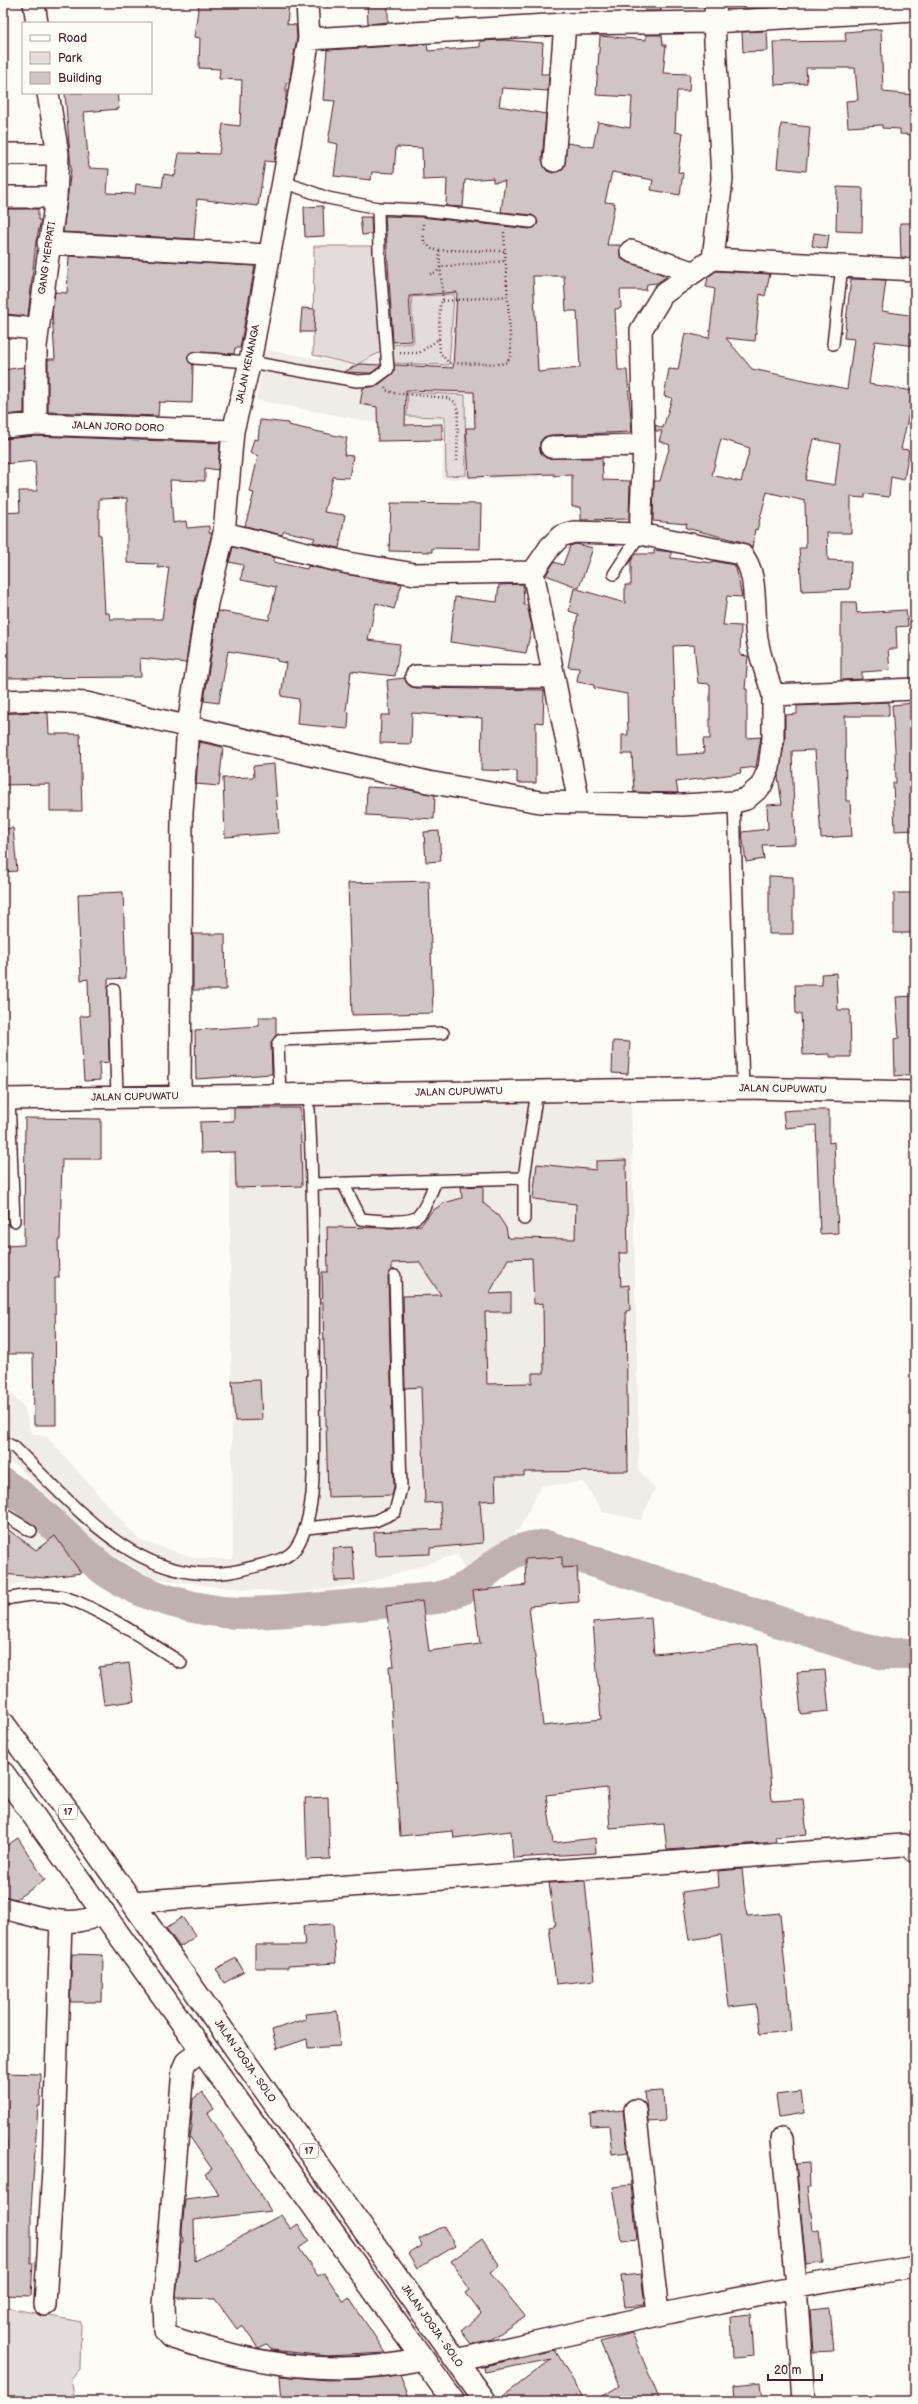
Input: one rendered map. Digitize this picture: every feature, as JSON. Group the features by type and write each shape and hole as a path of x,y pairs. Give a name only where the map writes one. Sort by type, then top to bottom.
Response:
{"highway":[{"name":"JALAN JOGJA - SOLO","path":"3,1723 74,1820 484,2401"},
{"path":"3,1773 453,2401"},
{"path":"51,1838 74,1820"}],"street":[{"path":"34,3 37,22"},
{"name":"JALAN KENANGA","path":"180,1096 182,813 188,725 207,603 224,533 233,431 250,362 281,181 309,39 308,3"},
{"path":"309,39 565,24 715,12 915,10"},
{"path":"713,259 722,179 715,12"},
{"path":"554,161 565,24"},
{"name":"GANG MERPATI","path":"36,424 38,329 48,243 56,197 58,154 48,94"},
{"path":"3,154 58,154"},
{"path":"3,197 56,197"},
{"path":"48,243 268,255"},
{"path":"631,251 692,272"},
{"path":"640,534 644,445 641,330 662,294 713,259 915,270"},
{"path":"3,326 38,329"},
{"name":"JALAN JORO DORO","path":"3,428 36,424 233,431"},
{"path":"551,447 644,445"},
{"path":"3,702 32,700 86,703 188,725 428,782 540,802 639,806 734,802 746,799 761,786 769,768 773,738 773,694 758,643 752,578 746,559 741,554 640,534 574,532 561,536 550,546 533,572 579,803"},
{"path":"224,533 348,563 415,574 533,572"},
{"path":"416,676 554,678"},
{"path":"773,694 915,689"},
{"name":"JALAN CUPUWATU","path":"6,1099 743,1088 915,1092"},
{"path":"132,1902 903,1845 913,1848 915,1852"},
{"path":"3,1908 61,1921 81,1922 95,1918 104,1912"},
{"path":"45,2305 53,2169 61,1921"},
{"path":"202,2050 186,2062 183,2069 164,2304 166,2330 170,2337 222,2354 302,2368 354,2368 424,2359"},
{"path":"634,2110 658,2314"},
{"path":"782,2139 796,2286 804,2401"},
{"path":"456,2360 658,2314 796,2286 915,2267"}],"lane":[{"path":"281,181 328,198 378,208 422,210 531,222"},
{"path":"194,358 250,362 357,381 373,380 385,372 378,208"},
{"path":"833,344 842,266"},
{"path":"614,574 640,534"},
{"path":"734,802 743,1088"},
{"path":"114,990 117,1097"},
{"path":"280,1095 280,1040 443,1034"},
{"path":"524,1219 524,1178 537,1091"},
{"path":"6,1099 14,1221"},
{"path":"3,1442 14,1447 102,1533 138,1556 168,1568 190,1572 222,1573 277,1560 294,1550 306,1528 312,1494 314,1292 313,1184 309,1109"},
{"path":"313,1184 524,1178"},
{"path":"343,1183 360,1218 384,1221 410,1220 419,1216 436,1180"},
{"path":"306,1528 375,1521 395,1512 398,1504 400,1488 395,1276"},
{"path":"3,1514 31,1531"},
{"path":"3,1600 22,1595 58,1596 65,1598 84,1605 181,1663"}],"path":[{"path":"423,236 429,248 439,250 506,251 511,355 507,362 501,364 449,363 440,353 440,304 443,301 439,250"},
{"path":"440,267 506,261"},
{"path":"430,274 437,272 440,267"},
{"path":"443,301 508,296"},
{"path":"439,339 419,353 398,354 385,372 386,390 447,398 456,402 458,412 457,463"}],"shaded area":[{"path":"415,213 530,224 540,371 540,479 442,479 444,423 383,424 256,400 265,350 356,365 384,350 383,215"},
{"path":"537,1092 631,1101 639,1451 637,1468 655,1489 641,1520 603,1512 583,1482 541,1486 519,1529 466,1575 458,1554 363,1584 293,1593 209,1586 153,1578 101,1548 16,1465 3,1461 3,1386 24,1407 31,1433 47,1437 138,1539 193,1558 233,1559 229,1102"},
{"path":"3,1490 58,1532 73,1553 42,1567 29,1580 3,1589"}],"green space":[{"path":"314,246 375,246 384,350 356,365 313,355"},
{"path":"454,294 449,365 392,363 391,345 414,343 411,297"},
{"path":"408,392 465,395 466,475 446,476 445,417 407,416"},
{"path":"3,2307 81,2322 80,2369 71,2380 75,2401 10,2401 3,2393"}],"building":[{"path":"199,3 289,3 287,24 296,25 297,38 289,83 286,83 286,100 274,162 265,161 258,206 197,199 194,239 63,232 71,169 65,94 117,94 119,109 84,112 89,168 109,169 107,193 135,194 136,184 162,187 164,174 175,176 179,153 219,154 223,124 240,126 242,80 219,79 220,69 199,68 200,38 194,37"},
{"path":"367,3 388,3 388,22 368,24"},
{"path":"644,3 661,3 661,11 645,11"},
{"path":"881,29 883,92 915,95 915,135 900,134 900,129 882,128 882,125 848,127 846,101 858,100 855,68 806,68 807,83 775,85 773,42 846,41 845,32"},
{"path":"767,31 768,51 743,52 742,32"},
{"path":"646,35 662,35 663,45 666,45 663,73 690,74 689,91 677,91 675,132 683,133 678,172 683,173 680,195 651,190 653,180 612,172 605,202 615,203 607,245 620,245 620,258 627,262 667,276 657,283 647,284 646,290 620,290 621,308 615,309 618,370 627,370 632,432 551,435 544,437 540,442 541,453 546,458 602,458 603,480 630,481 629,519 581,520 581,507 572,507 572,475 554,476 554,474 469,477 466,428 475,428 474,392 406,390 405,425 442,424 442,440 378,441 377,407 360,404 363,388 377,386 392,374 395,365 453,368 457,292 409,296 412,341 393,342 385,216 421,217 530,229 536,226 538,222 532,215 501,212 505,181 493,182 493,178 465,180 463,207 446,206 447,179 423,180 422,148 396,147 394,173 372,172 371,180 334,176 338,144 328,142 335,101 323,100 327,50 427,44 428,51 480,47 480,41 503,40 543,43 541,74 549,74 548,91 502,88 499,106 546,114 542,160 547,171 553,173 564,167 567,143 593,147 598,122 630,128 632,97 596,95 600,36 646,40","holes":["533,276 564,276 566,311 577,311 580,368 538,372"]},
{"path":"781,124 810,127 806,171 777,168"},
{"path":"837,187 863,188 862,232 836,231"},
{"path":"323,206 324,236 305,237 304,207"},
{"path":"3,209 38,209 38,220 41,220 36,242 28,316 3,314"},
{"path":"360,217 371,217 372,234 362,235"},
{"path":"900,223 915,223 915,258 901,257"},
{"path":"814,233 829,235 827,249 812,246"},
{"path":"69,256 255,266 240,348 235,348 234,354 191,352 187,358 193,365 192,403 159,402 158,416 48,412 48,359 55,359 52,313 55,292 67,293"},
{"path":"716,271 770,274 765,296 760,294 755,341 726,338 752,369 847,389 854,339 844,338 851,279 886,280 882,311 915,316 915,346 875,341 869,384 914,391 901,449 909,450 904,480 891,477 889,497 865,494 865,498 851,497 851,533 827,533 828,560 851,561 850,589 802,591 799,548 806,548 805,501 767,492 757,530 755,529 752,548 743,542 686,528 687,524 653,521 654,481 660,481 670,445 659,441 662,431 656,431 655,425 663,428 672,398 664,396 669,369 678,370 685,333 709,338 715,289 706,287 708,277","holes":["721,439 750,448 741,482 712,475","814,439 840,444 835,485 805,480"]},
{"path":"302,308 315,309 314,332 300,332"},
{"path":"359,364 381,366 371,373 344,372"},
{"path":"24,367 24,413 6,415 3,370"},
{"path":"260,420 288,423 288,425 347,438 344,455 353,456 349,478 333,477 324,512 345,515 339,548 313,542 315,538 284,531 282,535 245,526 254,493 250,492 258,456 250,453 254,439 258,440"},
{"path":"36,436 220,443 218,470 205,468 205,481 170,480 173,523 186,521 187,528 209,526 209,533 212,533 195,601 186,663 140,658 141,677 3,678 3,513 20,512 19,491 37,491 35,461 3,464 3,439","holes":["127,498 127,563 158,564 158,568 169,567 162,619 110,619 109,613 105,613 101,535 99,535 99,499"]},
{"path":"391,503 481,504 480,549 432,548 432,552 389,551"},
{"path":"576,544 593,548 579,588 546,575 554,562 563,565 570,546"},
{"path":"233,547 275,558 273,562 307,569 308,566 384,582 402,584 394,609 376,603 368,640 400,644 395,676 351,671 346,711 349,712 348,729 297,724 299,699 281,696 286,663 277,661 277,659 228,651 219,703 204,701 218,611 269,620 276,587 241,580 243,565 229,562"},
{"path":"654,550 671,552 671,558 713,563 713,561 734,565 736,568 742,597 727,596 723,625 741,626 740,655 748,656 745,689 747,689 747,738 761,737 756,767 740,769 741,773 676,782 678,793 634,792 632,754 622,754 622,735 628,735 627,694 594,688 594,685 577,682 579,668 568,667 578,614 569,611 574,588 625,603 625,585 631,585 631,561 635,554 654,554","holes":["694,645 698,683 710,684 710,739 703,739 704,753 677,755 673,646"]},
{"path":"523,584 524,605 527,605 532,627 526,653 450,642 455,597 497,602 499,585"},
{"path":"841,602 856,602 857,613 906,610 908,626 896,627 897,649 888,649 890,670 862,672 862,679 841,680"},
{"path":"405,678 410,686 416,688 544,690 543,723 536,722 536,783 517,783 517,771 481,770 482,718 412,713 411,744 380,743 381,715 390,715 387,680"},
{"path":"889,702 889,716 845,716 846,801 850,801 852,836 821,838 815,750 792,751 795,844 762,845 764,859 746,862 742,832 768,829 767,805 782,804 778,777 785,740 785,715 797,714 797,706"},
{"path":"915,703 915,830 895,831 893,783 896,783 892,705"},
{"path":"32,712 48,713 49,734 80,734 82,811 50,811 50,784 3,785 3,714"},
{"path":"199,742 223,747 219,786 196,784"},
{"path":"274,764 279,833 225,837 223,778 254,777 253,766"},
{"path":"367,787 405,789 435,795 434,819 366,815"},
{"path":"13,828 17,871 3,872 3,829"},
{"path":"439,831 441,861 426,862 424,832"},
{"path":"769,876 793,877 793,934 769,934"},
{"path":"429,881 433,1013 352,1015 348,883"},
{"path":"123,892 126,978 108,979 109,1062 99,1063 100,1080 84,1081 80,1016 89,1016 88,979 81,980 78,894"},
{"path":"894,893 915,893 915,933 894,933"},
{"path":"193,934 225,934 226,990 193,990"},
{"path":"836,973 838,1010 850,1010 851,1057 830,1057 830,1054 803,1055 801,1014 796,1014 795,985 822,985 821,974"},
{"path":"915,996 915,1074 895,1076 894,1039 899,1038 896,997"},
{"path":"259,1017 276,1017 276,1035 271,1043 272,1074 196,1079 195,1030 259,1026"},
{"path":"613,1041 630,1042 628,1074 612,1073"},
{"path":"234,1108 300,1108 302,1186 236,1188 235,1152 201,1153 200,1122 234,1121"},
{"path":"829,1110 829,1143 834,1142 838,1233 820,1234 816,1125 785,1128 783,1111"},
{"path":"25,1118 101,1119 101,1159 62,1159 60,1240 58,1240 59,1278 55,1278 56,1425 34,1425 33,1354 3,1354 3,1289 6,1289 5,1246 24,1245"},
{"path":"626,1160 628,1253 619,1253 621,1286 629,1285 630,1310 626,1311 628,1471 524,1472 524,1476 495,1476 496,1500 480,1501 483,1543 430,1548 430,1554 375,1556 374,1532 442,1529 440,1502 425,1503 421,1387 405,1388 403,1296 441,1295 419,1262 392,1263 392,1270 388,1276 394,1487 392,1495 328,1497 322,1272 328,1272 327,1227 392,1228 421,1225 432,1211 444,1203 462,1198 461,1187 483,1186 483,1203 497,1214 506,1228 508,1238 575,1239 576,1204 533,1199 537,1164 596,1170 596,1161","holes":["532,1258 534,1304 543,1303 544,1373 532,1373 532,1383 487,1384 485,1312 511,1312 511,1293 489,1294 508,1259"]},
{"path":"260,1380 262,1420 235,1421 232,1381"},
{"path":"3,1526 36,1550 55,1536 81,1573 45,1578 3,1574"},
{"path":"352,1547 355,1580 335,1581 333,1548"},
{"path":"562,1557 562,1568 577,1567 579,1602 529,1606 543,1726 601,1719 593,1622 651,1617 654,1654 758,1644 772,1801 803,1799 807,1834 775,1837 776,1842 667,1850 664,1824 610,1828 607,1788 546,1795 553,1843 595,1838 596,1853 513,1858 511,1831 454,1838 453,1831 400,1836 389,1666 394,1666 386,1606 422,1601 429,1651 480,1644 473,1591 526,1585 525,1559"},
{"path":"129,1663 134,1701 104,1705 99,1667"},
{"path":"825,1670 829,1711 801,1714 797,1672"},
{"path":"328,1797 330,1859 307,1860 305,1798"},
{"path":"18,1838 45,1880 16,1899 3,1896 3,1848"},
{"path":"742,1869 747,1916 780,1913 791,2031 759,2034 756,2004 729,2007 721,1935 689,1940 682,1892 719,1887 718,1871"},
{"path":"585,1881 595,1980 556,1984 549,1927 555,1926 549,1883"},
{"path":"182,1917 196,1936 180,1947 166,1928"},
{"path":"333,1924 336,1963 288,1966 288,1968 255,1968 255,1945 305,1945 303,1926"},
{"path":"72,1954 103,1955 102,2002 70,2002"},
{"path":"236,1958 244,1972 224,1983 216,1969"},
{"path":"337,2011 340,2046 308,2048 307,2039 277,2049 272,2030 306,2019 305,2014"},
{"path":"5,2073 41,2074 40,2106 38,2106 31,2209 31,2263 33,2263 31,2296 3,2295 7,2142 5,2142"},
{"path":"663,2091 665,2121 648,2122 645,2092"},
{"path":"202,2092 214,2109 208,2113 271,2211 194,2220 195,2261 281,2215 291,2229 298,2224 309,2241 299,2248 318,2276 324,2273 344,2302 349,2298 386,2353 327,2356 272,2350 267,2344 258,2348 242,2325 237,2329 215,2299 176,2298 181,2242 183,2242 182,2230 185,2199 219,2195 205,2174 212,2169 190,2137 193,2099"},
{"path":"801,2092 804,2113 779,2117 776,2095"},
{"path":"623,2110 628,2152 612,2154 609,2125 591,2126 590,2114"},
{"path":"809,2163 810,2187 808,2187 813,2230 820,2229 823,2263 806,2265 796,2164"},
{"path":"631,2185 637,2239 622,2241 613,2187"},
{"path":"444,2226 455,2246 417,2269 408,2254 422,2245 419,2239"},
{"path":"482,2239 500,2266 490,2273 525,2316 492,2339 471,2344 461,2331 481,2314 466,2293 470,2290 451,2261"},
{"path":"641,2274 645,2305 625,2307 621,2276"},
{"path":"829,2308 833,2351 813,2352 810,2310"},
{"path":"751,2314 754,2356 733,2358 731,2316"},
{"path":"632,2333 660,2401 595,2401 619,2386 600,2342"},
{"path":"555,2350 585,2401 497,2401 552,2359 485,2372 484,2366"},
{"path":"400,2375 410,2401 282,2401 280,2376 327,2380"},
{"path":"761,2382 763,2401 736,2401 735,2385"}],"waterway":[{"path":"3,1484 31,1504 95,1563 122,1581 135,1588 164,1599 209,1610 234,1613 267,1612 437,1598 467,1586 497,1563 514,1553 523,1549 546,1546 862,1649 885,1654 915,1654"}]}
